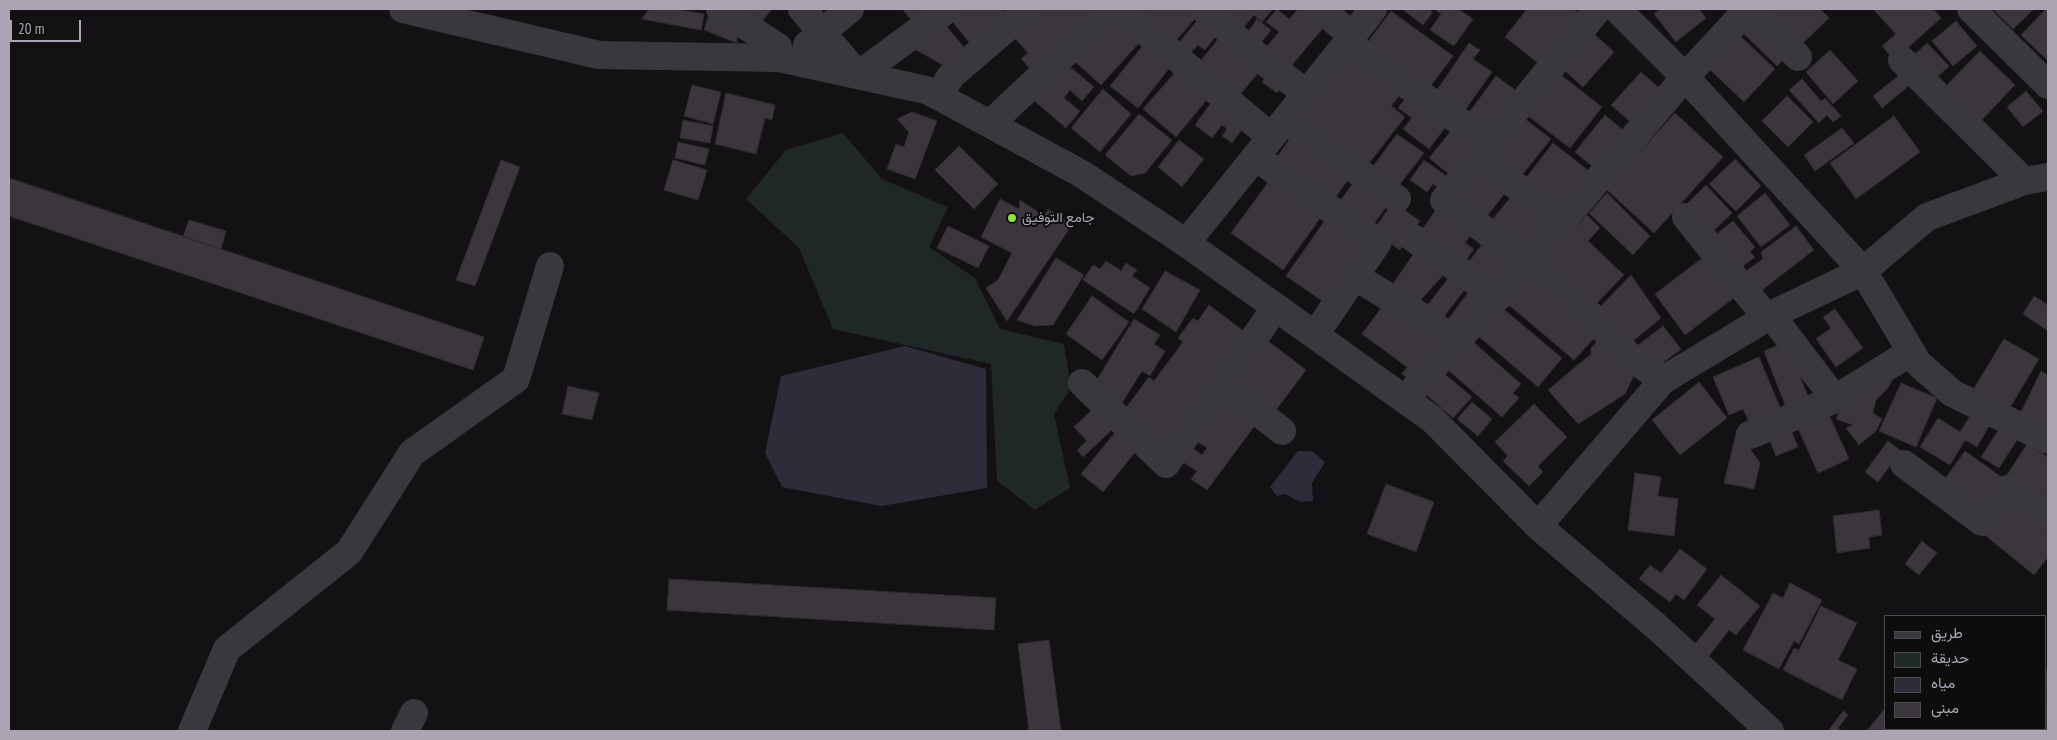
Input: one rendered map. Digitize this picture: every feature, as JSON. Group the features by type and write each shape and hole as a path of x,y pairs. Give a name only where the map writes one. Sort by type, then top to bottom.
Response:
{"street":[{"path":"403,9 599,55 784,59 926,90 938,96 1082,174 1186,243 1432,419 1538,526 1657,627 1770,731"},
{"path":"720,9 778,47 784,59"},
{"path":"802,9 858,75"},
{"path":"784,59 850,9"},
{"path":"858,75 948,9"},
{"path":"938,96 950,76 1029,9"},
{"path":"990,124 1112,9"},
{"path":"1119,9 1271,138 1378,242 1315,335"},
{"path":"1203,9 1261,59 1306,93"},
{"path":"1320,9 1350,40 1484,150 1562,222"},
{"path":"1186,243 1373,9"},
{"path":"1598,9 1444,200 1567,291 1630,357 1663,380"},
{"path":"1617,9 1685,77 1863,271 1918,363 1952,393 2048,440"},
{"path":"1405,400 1498,297 1685,77 1749,9 1798,57"},
{"path":"1972,9 2048,85"},
{"path":"1538,526 1663,380 1769,316 1863,271 1927,217 2036,179 1902,60"},
{"path":"1271,138 1396,199"},
{"path":"1686,217 1769,316 1835,399"},
{"path":"1414,238 1498,297"},
{"path":"192,731 227,649 349,552 412,453 516,379 550,266"},
{"path":"1354,276 1422,317 1457,342"},
{"path":"1082,383 1166,464 1276,307"},
{"path":"1750,435 1835,399 1912,352"},
{"path":"1222,384 1282,431"},
{"path":"1904,464 1982,522 2008,489 2048,516"}],"green space":[{"path":"843,133 882,179 948,207 929,247 975,278 1000,329 1064,344 1071,388 1054,414 1070,488 1035,510 997,481 991,364 833,329 799,248 746,199 786,150"}],"water":[{"path":"905,346 986,369 987,488 881,506 782,487 765,453 781,376"},
{"path":"1298,451 1312,451 1325,462 1312,483 1313,501 1300,502 1285,494 1277,496 1270,487"}],"building":[{"path":"649,9 676,9 704,14 701,30 642,19"},
{"path":"736,9 772,9 758,26"},
{"path":"902,9 935,9 917,26"},
{"path":"958,9 1003,9 1010,18 973,47 948,16"},
{"path":"1041,9 1090,9 1094,13 1035,74 1021,59 1028,53 1012,35"},
{"path":"1139,9 1193,9 1199,14 1173,44"},
{"path":"1207,9 1273,9 1262,22 1254,15 1237,35"},
{"path":"1277,9 1289,19 1298,9 1312,9 1328,22 1287,71 1263,51 1279,32 1266,22"},
{"path":"1402,9 1428,9 1433,12 1423,25"},
{"path":"1434,9 1458,9 1473,19 1454,46 1430,30 1441,14"},
{"path":"1527,9 1574,9 1584,17 1543,67 1505,37"},
{"path":"1660,9 1699,9 1706,18 1676,42 1654,14"},
{"path":"1762,9 1820,9 1829,18 1800,46"},
{"path":"1873,9 1933,9 1941,18 1894,60 1882,46 1896,34"},
{"path":"1993,9 2034,9 2013,29"},
{"path":"2048,9 2048,61 2021,35"},
{"path":"1391,11 1453,56 1427,91 1365,46"},
{"path":"709,14 737,25 737,43 704,30"},
{"path":"1110,14 1140,42 1101,85 1070,57"},
{"path":"1200,17 1219,32 1205,50 1198,45 1189,55 1177,45"},
{"path":"1257,19 1271,30 1257,48 1244,38"},
{"path":"1753,21 1788,55 1777,66 1742,32"},
{"path":"1956,21 1977,46 1953,66 1932,41"},
{"path":"943,22 968,52 948,68 911,47"},
{"path":"1223,33 1263,67 1238,97 1198,64"},
{"path":"1593,33 1614,52 1583,87 1562,68"},
{"path":"1737,33 1775,69 1744,102 1706,66"},
{"path":"1469,43 1480,50 1473,59 1492,72 1463,113 1435,93"},
{"path":"1927,43 1949,66 1932,82 1911,58"},
{"path":"1144,44 1171,66 1138,108 1110,86"},
{"path":"1830,50 1858,81 1833,104 1806,72"},
{"path":"1980,51 2015,85 1977,125 1941,91"},
{"path":"1353,52 1403,91 1391,106 1405,117 1363,171 1299,122"},
{"path":"1063,61 1094,87 1082,101 1070,90 1064,98 1080,111 1066,128 1031,98"},
{"path":"1178,69 1210,96 1176,137 1143,109"},
{"path":"1270,71 1285,82 1277,93 1262,82"},
{"path":"1557,72 1602,107 1570,148 1524,113"},
{"path":"1641,72 1665,93 1636,127 1611,105"},
{"path":"1902,73 1911,84 1882,108 1873,96"},
{"path":"1496,76 1521,94 1489,136 1465,118"},
{"path":"1802,79 1821,101 1825,98 1841,116 1833,122 1827,115 1819,123 1789,90"},
{"path":"692,85 721,92 713,124 684,116"},
{"path":"1103,89 1131,114 1100,152 1071,128"},
{"path":"2026,91 2043,111 2023,127 2007,107"},
{"path":"726,93 775,105 772,120 765,118 756,154 715,144"},
{"path":"1408,95 1447,125 1429,149 1403,129 1412,118 1398,108"},
{"path":"1787,96 1813,122 1788,147 1762,121"},
{"path":"1213,100 1246,124 1232,143 1222,136 1227,129 1222,125 1212,138 1195,125"},
{"path":"912,112 937,121 915,179 887,169 896,144 904,147 909,132 897,119"},
{"path":"1675,113 1723,157 1654,233 1606,189"},
{"path":"1139,114 1172,140 1145,173 1131,176 1105,155"},
{"path":"1520,115 1551,139 1518,180 1488,157"},
{"path":"1605,115 1629,135 1599,172 1575,152"},
{"path":"1894,116 1920,152 1856,199 1830,163"},
{"path":"683,120 713,126 710,143 680,138"},
{"path":"1455,126 1481,145 1455,179 1429,158"},
{"path":"1842,128 1854,143 1815,171 1804,155"},
{"path":"1294,133 1352,174 1333,201 1274,161"},
{"path":"1397,134 1424,153 1394,192 1368,173"},
{"path":"1179,140 1204,159 1182,187 1158,167"},
{"path":"678,142 709,149 705,165 675,158"},
{"path":"1553,143 1589,171 1557,211 1522,183"},
{"path":"959,146 998,184 974,209 935,170"},
{"path":"1735,159 1761,186 1736,211 1709,184"},
{"path":"501,160 520,167 475,286 456,280"},
{"path":"673,160 707,170 698,200 664,190"},
{"path":"1424,160 1452,180 1444,191 1433,184 1427,192 1410,180"},
{"path":"1478,164 1509,188 1484,220 1453,196"},
{"path":"1272,177 1323,214 1283,270 1231,233"},
{"path":"9,178 484,337 473,370 9,216"},
{"path":"1357,178 1390,202 1370,229 1337,205"},
{"path":"1706,185 1732,213 1709,235 1683,208"},
{"path":"1515,192 1547,219 1523,247 1491,221"},
{"path":"1607,193 1650,236 1633,255 1589,213"},
{"path":"1765,193 1790,225 1761,247 1737,216"},
{"path":"1000,199 1019,209 1020,200 1044,216 1048,209 1072,225 1007,321 986,288 998,280 1012,253 981,237"},
{"path":"1393,202 1420,221 1400,250 1373,231"},
{"path":"1438,207 1473,232 1465,243 1474,249 1462,266 1418,235"},
{"path":"1587,215 1600,228 1588,241 1624,275 1593,307 1544,261"},
{"path":"1328,216 1370,246 1328,305 1286,276"},
{"path":"189,220 226,231 221,249 183,237"},
{"path":"1733,221 1755,247 1750,252 1755,257 1739,269 1713,237"},
{"path":"948,226 989,246 978,268 937,248"},
{"path":"1796,226 1814,250 1758,293 1743,273 1763,259 1761,252"},
{"path":"1486,239 1516,261 1495,289 1465,267"},
{"path":"1417,249 1448,270 1416,305 1390,288"},
{"path":"1709,253 1739,294 1685,335 1655,294"},
{"path":"1056,258 1084,275 1053,325 1035,326 1017,320"},
{"path":"1106,261 1121,271 1126,263 1137,270 1132,276 1150,288 1134,314 1083,280 1093,265 1100,269"},
{"path":"1165,271 1200,290 1176,332 1142,309"},
{"path":"1528,271 1598,334 1574,360 1503,300"},
{"path":"1453,272 1469,284 1440,322 1424,310"},
{"path":"1631,275 1661,318 1628,345 1596,311"},
{"path":"1471,289 1484,298 1455,335 1443,326"},
{"path":"1092,296 1129,322 1102,360 1066,334"},
{"path":"2034,296 2048,305 2048,331 2023,314"},
{"path":"1384,304 1440,345 1413,382 1402,374 1407,367 1362,334"},
{"path":"1209,305 1249,335 1165,449 1120,416 1149,377 1154,381 1183,342 1178,338 1193,318 1198,321"},
{"path":"1500,306 1562,358 1538,387 1476,334"},
{"path":"1835,309 1863,348 1836,367 1816,339 1831,328 1823,317"},
{"path":"1134,319 1160,335 1154,344 1165,351 1150,376 1142,371 1120,406 1092,388"},
{"path":"1663,326 1681,349 1656,368 1634,348"},
{"path":"1263,337 1306,370 1273,414 1229,382"},
{"path":"1601,337 1635,373 1625,394 1578,424 1548,390 1591,354 1591,348"},
{"path":"2004,339 2039,359 2008,411 1973,390"},
{"path":"1471,340 1521,384 1513,393 1519,398 1502,417 1446,368"},
{"path":"1786,342 1810,401 1787,410 1764,351"},
{"path":"1759,357 1782,412 1751,426 1743,409 1729,415 1713,377"},
{"path":"1440,370 1472,397 1453,418 1422,391"},
{"path":"2041,371 2048,375 2048,428 2020,414"},
{"path":"1883,374 1892,381 1876,400 1873,413 1882,419 1876,431 1859,445 1846,428 1853,425 1836,419 1843,404 1850,406 1858,393"},
{"path":"1699,382 1727,418 1680,455 1652,420"},
{"path":"1901,383 1937,398 1916,447 1879,431"},
{"path":"568,386 599,393 592,420 562,414"},
{"path":"1224,395 1259,420 1207,490 1191,479 1197,471 1181,461 1191,447 1202,455 1207,448 1192,438"},
{"path":"1472,402 1492,419 1478,436 1457,419"},
{"path":"1098,404 1118,424 1083,457 1077,450 1087,441 1074,427"},
{"path":"1534,404 1567,437 1538,466 1543,472 1529,486 1503,461 1508,456 1495,442"},
{"path":"1827,410 1849,459 1818,473 1796,424"},
{"path":"1972,413 1990,424 1977,447 1965,440 1950,465 1920,447 1938,418 1960,432"},
{"path":"1789,425 1798,447 1776,456 1767,434"},
{"path":"2001,426 2019,437 1999,468 1981,457"},
{"path":"1118,429 1140,446 1103,492 1081,474"},
{"path":"1737,430 1760,463 1754,489 1724,483"},
{"path":"1888,441 1901,451 1878,482 1865,472"},
{"path":"2027,444 2048,457 2048,499 2007,475"},
{"path":"1965,451 2007,481 1986,509 1945,479"},
{"path":"1635,473 1661,477 1658,496 1678,499 1674,536 1628,530"},
{"path":"1386,484 1434,502 1416,552 1367,534"},
{"path":"2013,502 2048,531 2048,557 2034,575 1986,536"},
{"path":"1879,510 1882,535 1869,537 1870,548 1837,553 1833,516"},
{"path":"1922,541 1937,553 1919,575 1905,564"},
{"path":"1680,549 1707,569 1684,600 1676,594 1670,602 1639,579 1650,565 1661,573"},
{"path":"1721,575 1760,606 1736,635 1729,630 1709,656 1695,644 1715,619 1697,605"},
{"path":"669,579 996,598 994,630 667,610"},
{"path":"1790,583 1822,600 1799,644 1794,641 1779,669 1743,650 1773,593 1783,598"},
{"path":"1821,606 1857,623 1838,660 1857,669 1842,700 1783,670 1794,648 1799,650"},
{"path":"1049,640 1061,731 1029,731 1018,644"},
{"path":"2048,668 2047,694 2047,669"},
{"path":"2047,698 2048,731 2017,731 2047,730"},
{"path":"1884,710 1884,730 1927,730 1867,731"},
{"path":"1843,711 1848,715 1838,728 1842,731 1828,731"}],"place":[{"name":"جامع التوفيق","path":"1012,218"}]}
